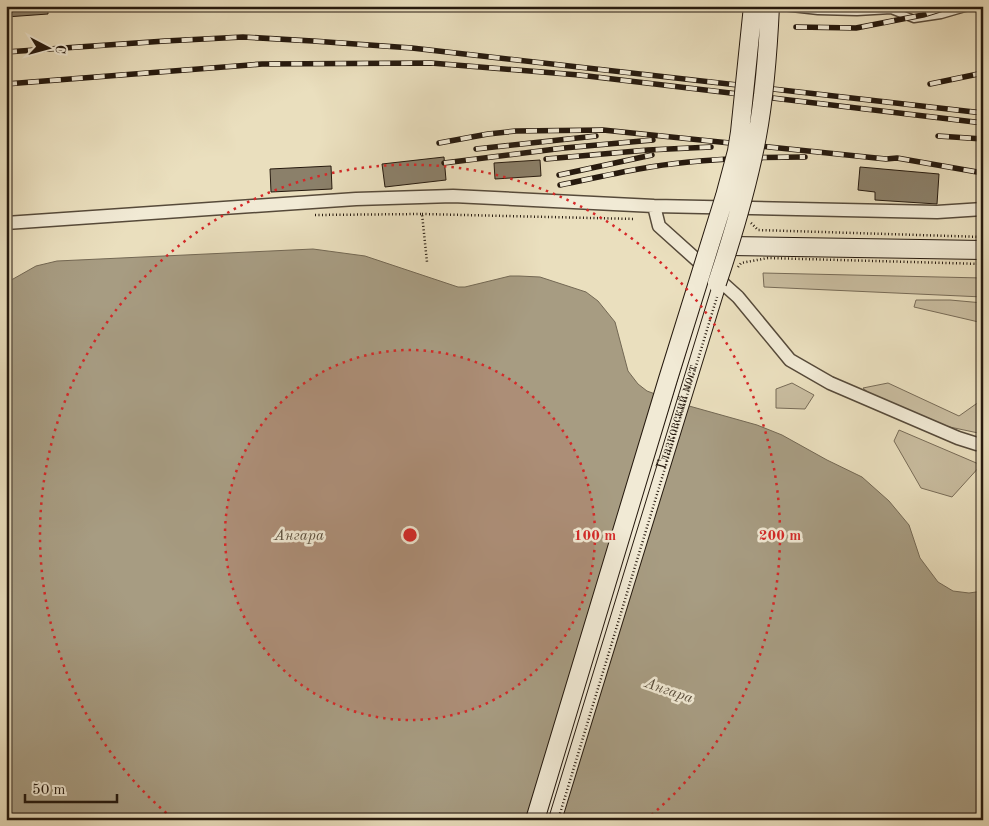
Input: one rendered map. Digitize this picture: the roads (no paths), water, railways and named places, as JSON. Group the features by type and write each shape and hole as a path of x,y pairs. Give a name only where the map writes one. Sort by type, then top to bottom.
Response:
{"main road":[{"name":"Глазковский мост","path":"535,820 725,196 740,132 753,6"},
{"name":"Глазковский мост","path":"552,820 729,246 752,162 758,133 769,33 770,6"},
{"path":"729,246 983,250"}],"street":[{"path":"6,223 356,200 453,196 654,206 937,212 983,209"},
{"path":"654,206 659,226 738,298 790,360 830,383 958,438 983,444"}],"lane":[{"path":"774,6 818,11 858,12 891,10 914,19 941,15 972,6"}],"water":[{"name":"Ангара","path":"313,249 365,256 458,287 510,276 519,276 540,277 586,292 598,301 615,322 628,371 638,384 647,391 682,404 757,425 782,435 862,477 889,501 909,525 920,558 938,582 953,591 969,593 983,591 983,820 6,820 6,283 36,266 57,261"}],"tram line":[{"path":"539,820 731,194 746,131 758,6"},
{"path":"548,820 720,260 751,152 765,33 766,6"}],"railway":[{"path":"796,27 856,28 923,15 952,6"},
{"path":"6,52 243,37 313,41 412,48 983,113"},
{"path":"6,84 262,64 431,63 579,75 983,123"},
{"path":"930,84 983,73"},
{"path":"439,143 516,131 603,130 886,159 897,158 983,173"},
{"path":"476,149 596,136"},
{"path":"938,136 983,139"},
{"path":"444,163 564,148 653,140"},
{"path":"546,159 648,150 711,147"},
{"path":"559,175 652,155"},
{"path":"560,185 669,164 766,157 805,157"}]}
